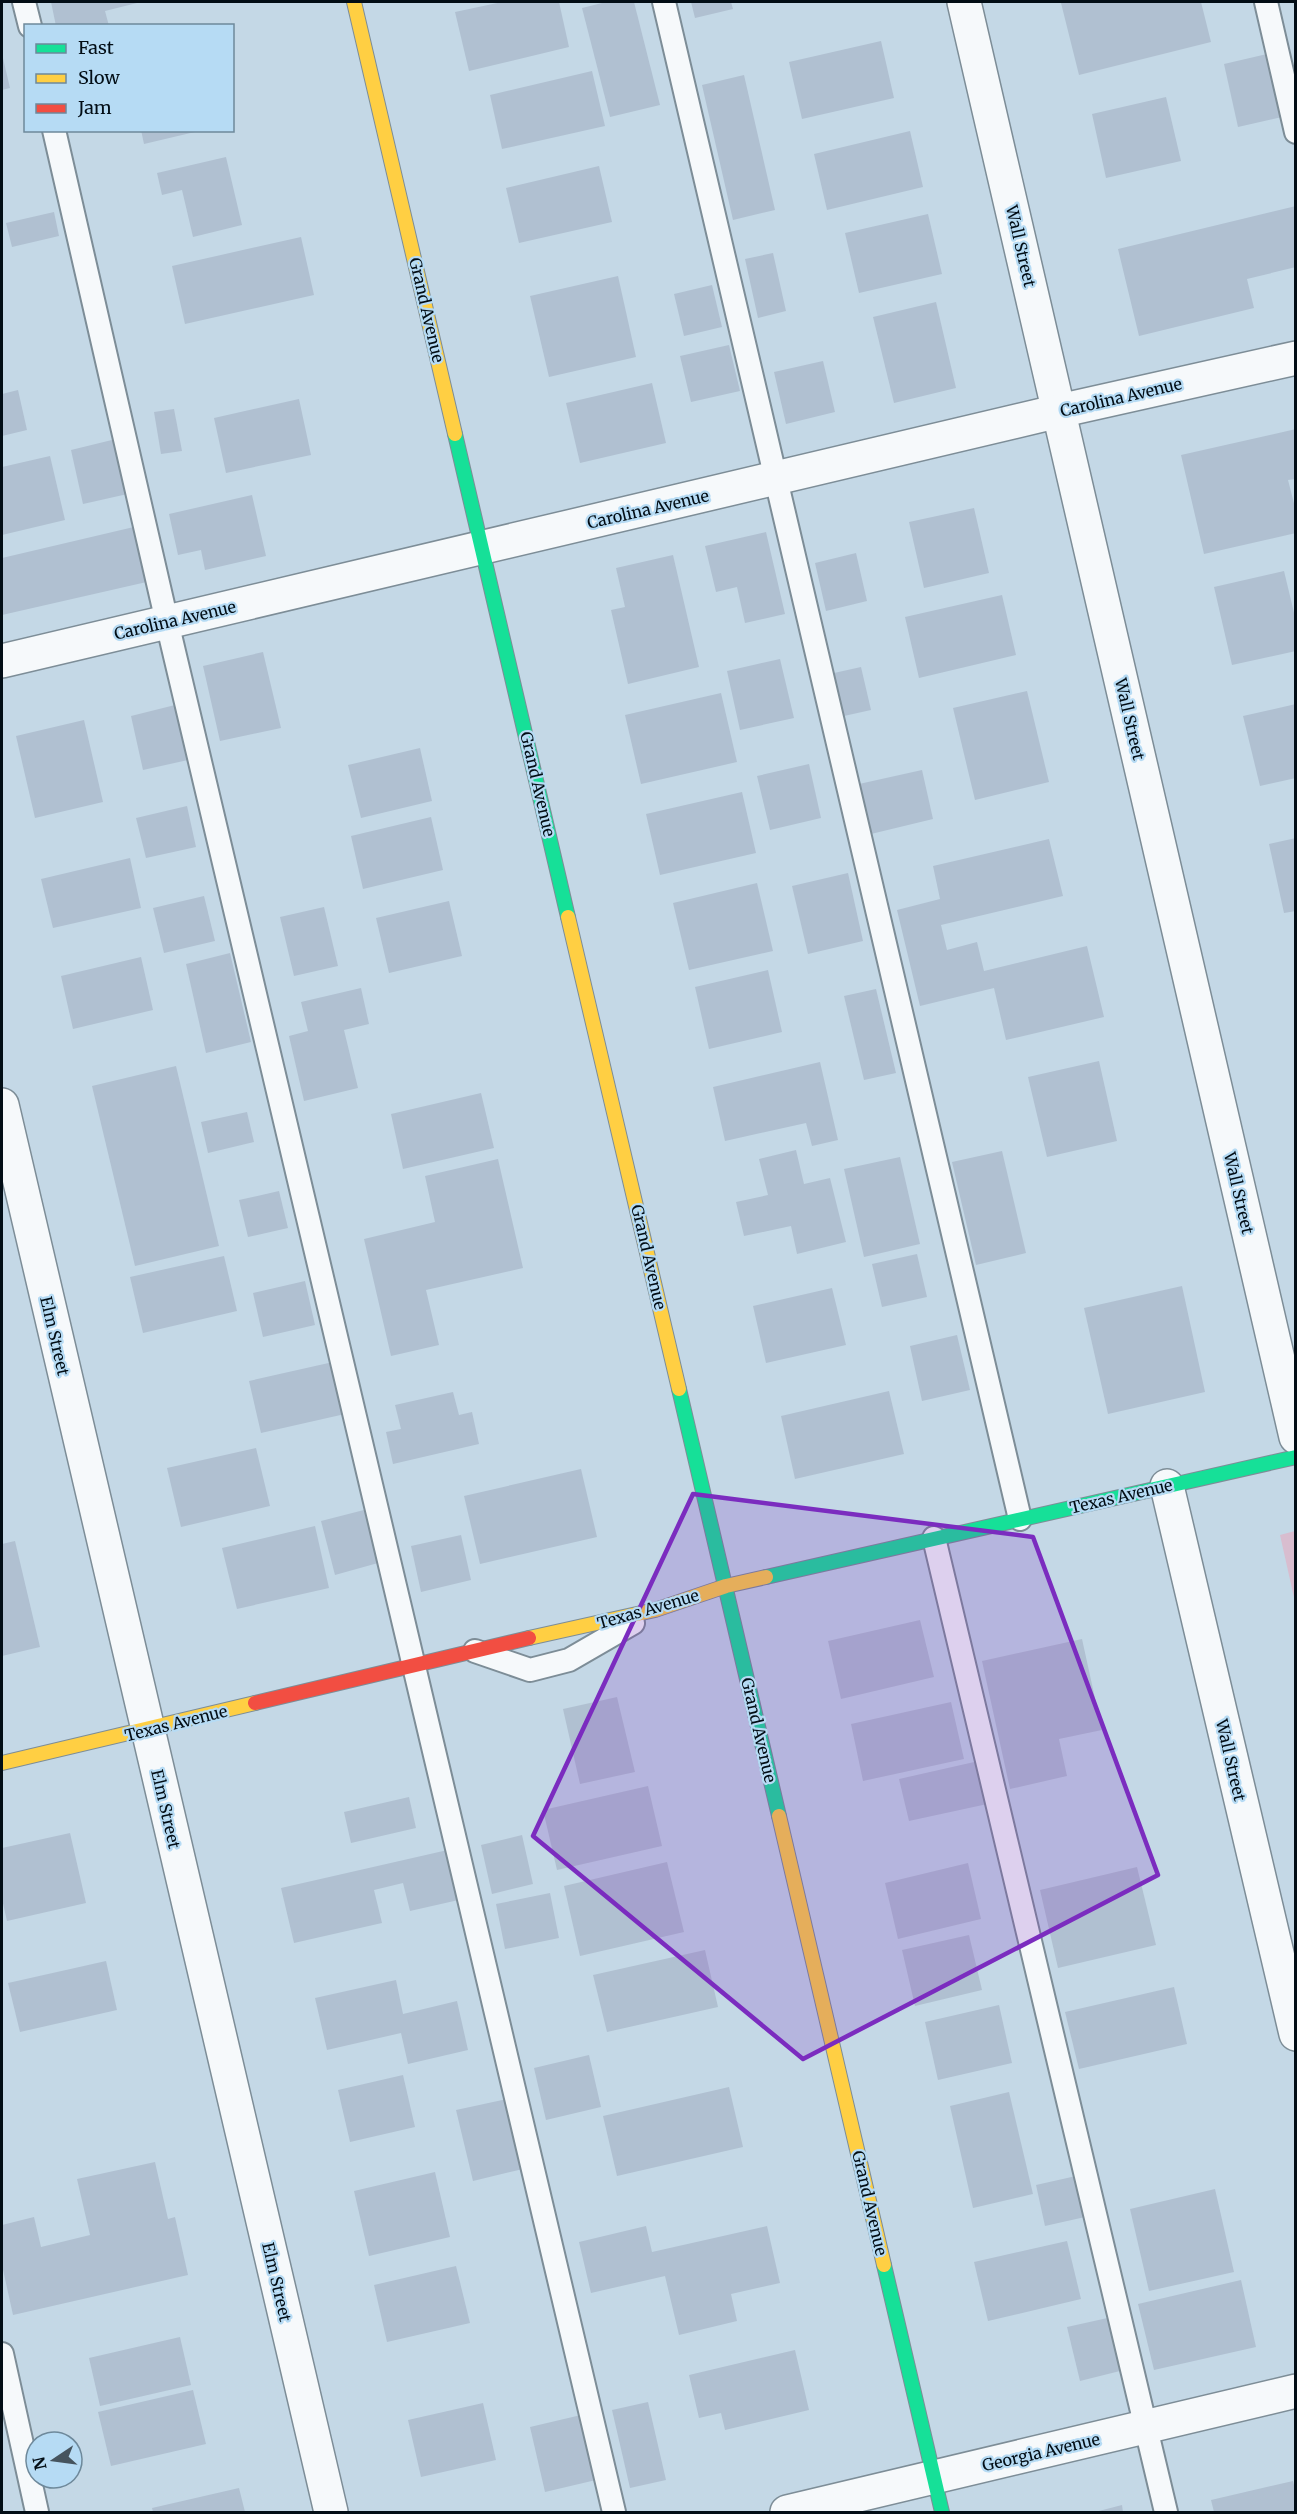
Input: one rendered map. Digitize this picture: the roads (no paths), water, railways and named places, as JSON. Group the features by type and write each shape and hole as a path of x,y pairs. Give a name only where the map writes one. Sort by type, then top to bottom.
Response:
{"main road":[{"name":"Grand Avenue","path":"354,2 942,2512"},
{"name":"Texas Avenue","path":"2,1763 147,1730 413,1664 655,1610 726,1586 1296,1457"}],"street":[{"name":"Wall Street","path":"964,2 1296,1437"},
{"name":"Carolina Avenue","path":"2,661 1059,411 1296,358"},
{"name":"Elm Street","path":"2,1105 331,2512"},
{"name":"Wall Street","path":"1167,1486 1296,2034"},
{"name":"Georgia Avenue","path":"787,2512 1296,2391"}],"lane":[{"path":"24,2 30,24"},
{"path":"664,2 1020,1519"},
{"path":"1266,2 1296,132"},
{"path":"54,132 167,622 614,2512"},
{"path":"934,1538 1166,2512"},
{"path":"475,1652 530,1670 569,1660 655,1610"},
{"path":"2,2354 37,2512"}]}
